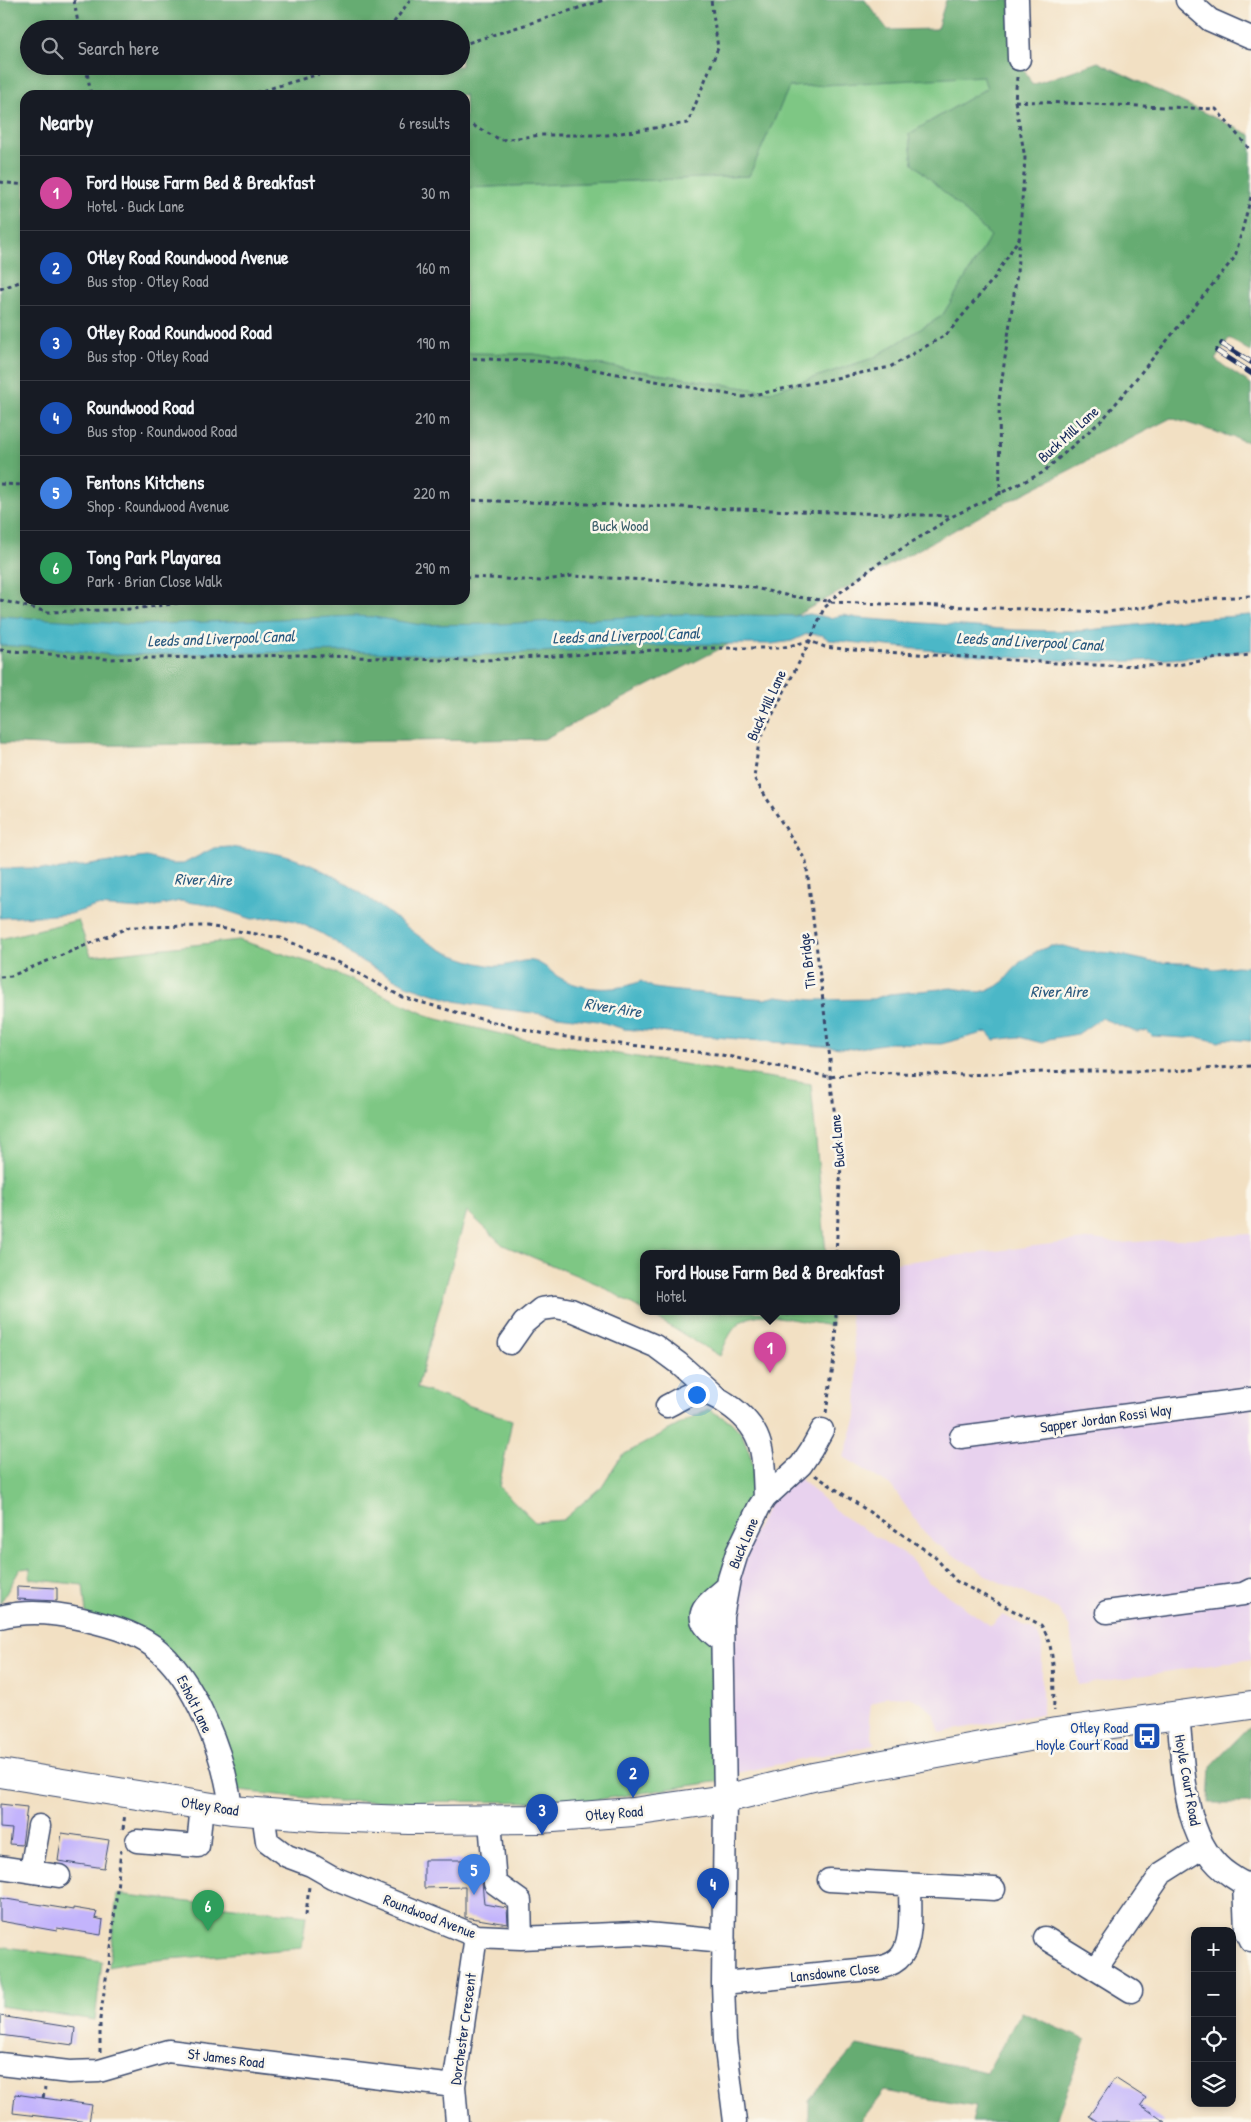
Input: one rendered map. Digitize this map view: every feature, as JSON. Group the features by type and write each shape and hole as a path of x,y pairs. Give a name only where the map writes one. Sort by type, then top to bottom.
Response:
{"main road":[{"name":"Otley Road","path":"0,1773 231,1810 322,1818 540,1820 633,1812 725,1799 813,1777 1056,1732 1251,1705"}],"street":[{"path":"1017,0 1019,59"},
{"path":"1187,0 1210,20 1251,38"},
{"path":"510,1343 524,1323 541,1309 556,1307 571,1310 655,1346 749,1422 758,1438 763,1453 765,1498"},
{"path":"668,1406 695,1393 714,1395"},
{"name":"Sapper Jordan Rossi Way","path":"961,1437 1251,1399"},
{"name":"Buck Lane","path":"735,2122 725,2041 723,1983 725,1799 722,1617 727,1587 737,1553 765,1498 800,1464 811,1450 822,1430"},
{"path":"1107,1612 1243,1594 1251,1590"},
{"name":"Esholt Lane","path":"0,1617 12,1614 35,1613 64,1615 116,1627 153,1646 179,1671 196,1700 218,1752 229,1785 231,1810"},
{"name":"Hoyle Court Road","path":"1178,1715 1188,1802 1193,1825 1203,1846 1218,1867 1248,1884 1246,1930 1251,1940"},
{"path":"127,1842 198,1846 202,1805"},
{"name":"Roundwood Avenue","path":"267,1813 265,1828 268,1841 287,1856 312,1865 332,1877 476,1936 521,1938 636,1933 724,1941"},
{"path":"490,1821 495,1883 520,1901 521,1938"},
{"path":"31,1871 39,1826"},
{"path":"1096,1969 1162,1873 1203,1846"},
{"path":"0,1867 58,1876"},
{"path":"829,1880 994,1889"},
{"name":"Lansdowne Close","path":"723,1983 879,1968 892,1964 902,1955 908,1942 910,1885"},
{"name":"Dorchester Crescent","path":"457,2122 454,2086 476,1936"},
{"path":"1045,1938 1131,1991"},
{"name":"St James Road","path":"0,2064 69,2072 99,2070 168,2051 454,2086"}],"path":[{"path":"74,0 77,20"},
{"path":"396,20 410,0"},
{"path":"470,42 604,0"},
{"path":"470,126 474,126 501,140 541,136 607,135 688,123 718,48 711,0"},
{"path":"1000,495 999,400 1017,272 1025,158 1015,101 1019,59"},
{"path":"88,75 90,90"},
{"path":"265,90 316,75"},
{"path":"1015,101 1216,109 1251,151"},
{"path":"0,182 20,185"},
{"name":"Buck Mill Lane","path":"806,861 754,778 759,741 811,639 824,608 876,565 953,516 1000,495 1042,472 1104,418 1235,257 1251,198"},
{"path":"470,358 552,362 743,397 890,367 947,334 995,277 1019,238"},
{"path":"0,289 20,282"},
{"path":"0,484 20,485"},
{"path":"470,500 953,516"},
{"path":"470,577 540,581 572,576 703,583 750,587 830,602 1106,612 1217,598 1251,596"},
{"path":"0,600 48,612 133,609 164,605"},
{"path":"0,650 108,659 300,656 468,661 682,649 780,648 811,639 824,647 852,650 1090,665 1171,666 1251,654"},
{"name":"Tin Bridge","path":"806,861 830,1059"},
{"path":"0,976 11,976 130,927 207,926 281,938 342,964 402,997 476,1018 545,1034 717,1054 830,1077 864,1072 965,1075 1070,1071 1171,1071 1251,1066"},
{"name":"Buck Lane","path":"830,1059 830,1077 840,1164 836,1250"},
{"path":"822,1430 828,1405 835,1352 836,1315"},
{"path":"800,1464 934,1556 956,1580 1041,1626 1046,1633 1050,1648 1056,1732"},
{"path":"99,2070 100,2019 127,1842 127,1792"},
{"path":"306,1915 312,1865"}],"shaded area":[{"path":"1251,1234 1251,1659 1078,1685 1070,1628 1058,1609 991,1578 930,1540 892,1487 844,1457 856,1417 857,1376 850,1315 900,1315 900,1263 1093,1239 1120,1243"},
{"path":"798,1477 841,1515 910,1558 927,1581 991,1626 1002,1615 1032,1629 1038,1635 1042,1645 1042,1714 940,1733 934,1714 921,1702 909,1697 887,1696 871,1704 869,1720 874,1745 731,1774 728,1719 734,1571 770,1502"}],"green space":[{"name":"Buck Wood","path":"0,0 865,0 888,30 937,29 946,0 1010,0 1014,48 1032,85 1098,62 1251,135 1251,352 1229,338 1215,360 1251,384 1251,443 1171,418 988,512 795,616 784,616 544,739 63,746 0,743"},
{"path":"983,75 987,88 909,134 913,163 991,236 942,316 873,358 770,392 534,354 470,353 470,188 749,176 789,87"},
{"path":"78,920 91,956 239,940 321,966 433,1018 522,1039 811,1084 826,1250 640,1250 640,1309 600,1285 503,1245 467,1211 417,1388 512,1420 499,1487 535,1522 563,1520 602,1486 621,1456 708,1409 731,1422 742,1434 751,1457 758,1484 716,1645 721,1781 583,1802 337,1801 239,1791 198,1686 86,1613 83,1585 30,1579 30,1568 20,1569 0,1604 0,939"},
{"path":"651,1315 767,1315 748,1318 736,1326 727,1339 720,1356"},
{"path":"767,1315 831,1315 832,1326"},
{"path":"1251,1727 1251,1803 1209,1803 1211,1766"},
{"path":"117,1894 306,1915 302,1948 133,1962 109,1967"},
{"path":"0,1946 102,1961 95,2020 0,2006"},
{"path":"1021,2012 1086,2040 1055,2122 972,2122 976,2107 884,2091 860,2122 809,2122 809,2100 857,2045 987,2072"}],"water":[{"name":"Leeds and Liverpool Canal","path":"684,614 795,616 810,614 830,618 843,615 857,618 1016,630 1079,631 1251,615 1251,650 1166,659 1081,661 955,653 829,640 822,635 807,634 792,641 772,644 691,644 461,656 349,651 113,655 0,645 0,616 136,625 355,616 421,625 503,624"},
{"name":"River Aire","path":"230,847 278,854 319,869 358,891 432,945 451,954 478,963 495,966 534,961 564,980 592,988 622,987 641,981 654,988 668,990 765,999 777,996 813,1000 873,999 889,994 951,988 980,992 1001,984 1021,961 1037,951 1051,946 1112,953 1152,962 1183,963 1215,969 1236,966 1251,967 1251,1041 1226,1039 1219,1042 1197,1037 1152,1036 1147,1031 1136,1032 1101,1018 1078,1034 1049,1039 1042,1043 1019,1037 994,1040 987,1032 941,1044 889,1043 853,1049 624,1029 598,1021 501,1009 455,1001 406,985 352,956 340,945 321,933 295,921 277,917 252,919 209,905 180,901 142,909 96,906 71,914 0,918 0,869 32,868 54,870 147,857 171,864 183,864 214,848"}],"building":[{"path":"17,1586 57,1588 57,1601 17,1599"},
{"path":"0,1804 27,1807 22,1845 10,1844 12,1829 0,1828"},
{"path":"62,1833 109,1840 104,1868 58,1861"},
{"path":"424,1860 480,1860 484,1904 507,1908 508,1924 465,1917 465,1887 424,1888"},
{"path":"0,1898 97,1912 95,1918 103,1920 101,1935 57,1928 57,1931 0,1921"},
{"path":"0,2016 75,2028 73,2045 0,2035"},
{"path":"1115,2078 1146,2098 1141,2105 1165,2122 1098,2122 1089,2116"},
{"path":"15,2094 92,2105 89,2122 13,2113"}],"railway":[{"path":"1222,344 1251,362"},
{"path":"1217,351 1251,373"}],"place":[{"name":"Ford House Farm Bed & Breakfast","path":"770,1373"},
{"name":"Otley Road Hoyle Court Road","path":"1147,1736"},
{"name":"Otley Road Roundwood Avenue","path":"633,1798"},
{"name":"Otley Road Roundwood Road","path":"542,1835"},
{"name":"Fentons Kitchens","path":"474,1895"},
{"name":"Roundwood Road","path":"713,1909"},
{"name":"Tong Park Playarea","path":"208,1931"}]}
